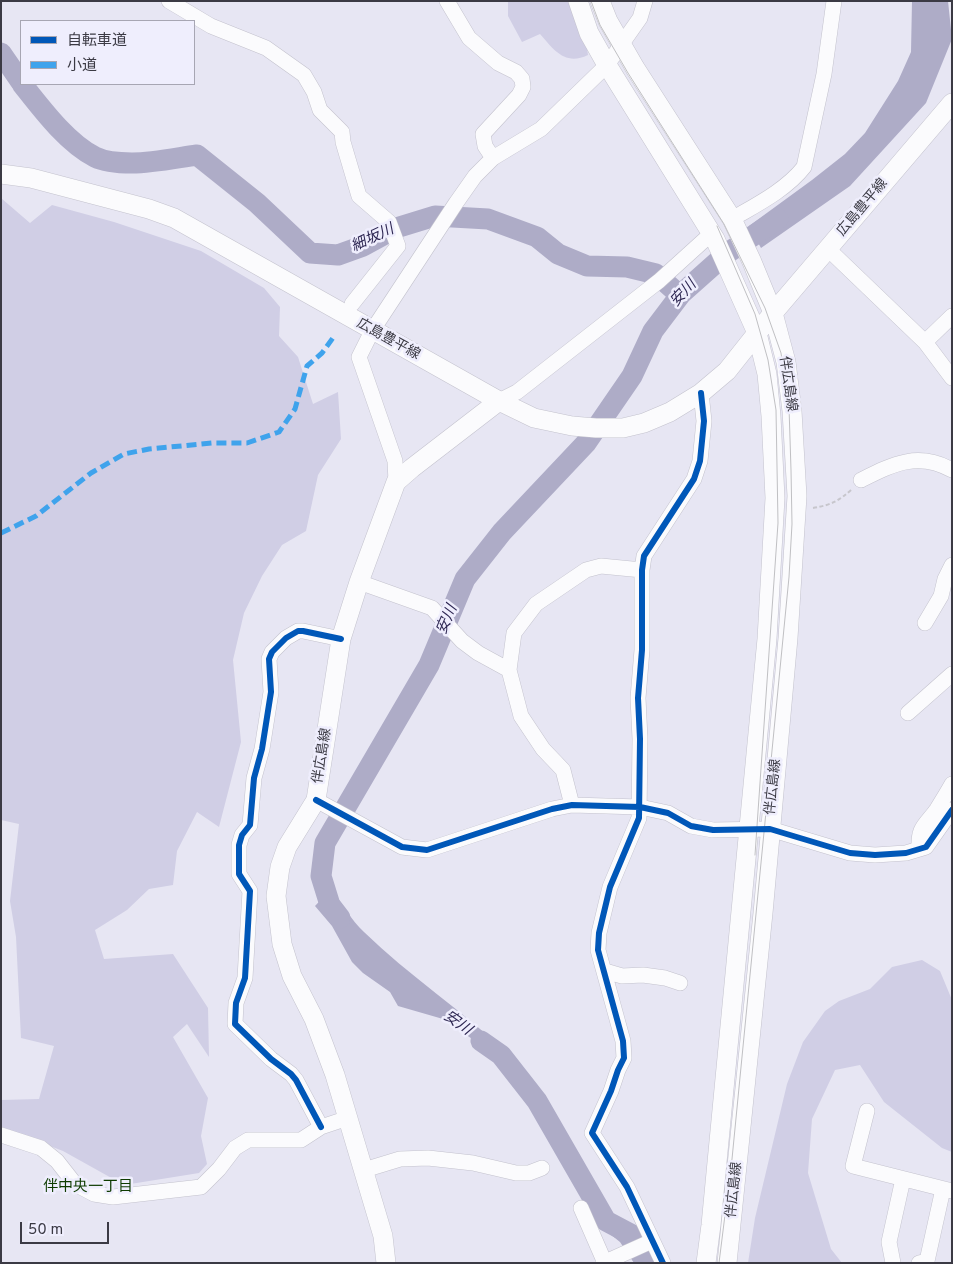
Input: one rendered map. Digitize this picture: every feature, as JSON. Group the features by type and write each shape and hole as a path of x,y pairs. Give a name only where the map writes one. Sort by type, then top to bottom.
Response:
{"main road":[{"path":"578,1 589,33 607,65 714,236 758,333"},
{"path":"600,1 608,21 635,68 733,222 773,312"},
{"name":"広島豊平線","path":"1,174 31,178 149,209 174,218 372,331 499,401 534,418 572,426 623,428 644,423 670,412 701,394 727,371 773,312 952,103"},
{"name":"伴広島線","path":"727,1263 762,923 788,638 797,496 792,411 786,362 773,312"},
{"name":"伴広島線","path":"706,1263 767,638 775,498 771,408 767,374 758,333"},
{"name":"伴広島線","path":"386,1263 383,1236 335,1075 314,1019 292,976 282,944 276,896 280,867 287,847 320,802 341,639 359,582 396,482 499,401"},
{"path":"767,638 788,638"}],"street":[{"path":"169,1 211,26 266,48 304,76 314,92 320,110 342,132 343,142 359,196 389,222 397,242 416,263"},
{"path":"447,1 469,38 498,63 516,72 522,79 523,87 519,95 483,134 485,146 494,158"},
{"path":"396,482 395,461 359,358 372,331 475,176 494,158 541,129 607,65 621,43 633,30 640,18 645,1"},
{"path":"733,222 798,175 804,167 824,74 834,1"},
{"path":"499,401 516,392 714,236"},
{"path":"352,304 397,242"},
{"path":"828,249 925,342 952,378"},
{"path":"925,342 952,316"},
{"path":"663,1263 649,1242 627,1187 592,1133 624,1058 623,1041 598,950 599,933 610,886 639,818 638,698 642,650 642,570 644,556 694,479 700,461 704,421 701,394"},
{"path":"861,480 907,460 940,463 952,470"},
{"path":"925,623 941,596 945,579 952,565"},
{"path":"572,805 563,770 543,749 521,716 509,670 514,633 536,604 586,570 601,566 642,570"},
{"path":"359,582 432,608 462,641 478,653 509,670"},
{"path":"321,1127 296,1080 291,1074 270,1060 236,1024 236,1003 245,978 250,891 239,874 239,845 242,835 250,825 254,778 262,749 271,692 269,660 272,652 286,638 298,631 341,639"},
{"path":"908,713 952,674"},
{"path":"919,849 918,837 923,826 936,811 952,784"},
{"path":"320,802 402,847 427,850 552,809 572,805 640,807 668,813 691,826 713,830 770,829 850,853 875,855 906,853 926,847 952,810"},
{"path":"605,971 622,976 643,975 665,978 680,983"},
{"path":"867,1111 853,1166 947,1190 926,1261 919,1263"},
{"path":"1,1135 41,1148 57,1161 75,1184 94,1194 113,1197 201,1186 219,1169 235,1148 248,1140 301,1140 321,1127 348,1118"},
{"path":"364,1170 400,1159 428,1158 472,1163 516,1173 529,1173 542,1168"},
{"path":"893,1263 889,1242 903,1179"},
{"path":"581,1208 606,1262 649,1242"}],"path":[{"path":"813,508 826,506 840,500 861,480"}],"shaded area":[{"path":"508,1 587,1 586,42 588,55 573,59 561,55 540,34 522,42 508,16"},
{"path":"1,198 30,223 52,205 114,222 201,251 264,288 280,307 279,336 298,357 313,404 338,392 341,439 318,475 306,531 282,545 262,576 244,613 233,660 241,742 219,827 197,812 177,851 173,885 149,889 127,910 95,930 104,959 173,954 208,1008 209,1057 187,1024 173,1037 208,1098 201,1136 207,1164 199,1173 124,1185 63,1151 1,1127 1,1100 39,1099 54,1046 21,1038 16,937 10,901 19,824 1,820"},
{"path":"922,960 940,971 952,1000 952,1152 942,1148 884,1102 860,1065 835,1070 812,1119 808,1173 831,1249 842,1263 748,1263 755,1218 787,1084 803,1042 825,1011 839,1001 870,989 892,967"}],"water":[{"path":"912,1 948,1 952,39 926,103 850,186 761,248 749,226 845,154 865,133 898,81 911,52"},
{"path":"331,889 355,922 381,948 507,1053 499,1062 481,1045 443,1019 398,1006 390,992 363,973 352,962 332,926 315,906"},
{"path":"613,1217 633,1229 649,1263 634,1263 620,1242 605,1230"}],"waterway":[{"name":"細坂川","path":"1,53 20,81"},
{"name":"細坂川","path":"23,85 46,114 74,143 99,159 140,163 197,155 257,203 310,253 338,255 363,246 396,228 435,216 488,219 537,237 558,254 587,266 627,267 656,274 681,294"},
{"name":"安川","path":"340,918 330,905 321,876 325,843 429,665 465,579 502,532 586,443 632,376 653,331 681,294 726,254 778,219"},
{"name":"安川","path":"481,1041 501,1055 537,1101 606,1221 640,1239 646,1263"}],"tram line":[{"path":"591,1 600,25 628,73 724,224 765,308 781,353 789,407 792,524 789,577 732,1159 719,1263"},
{"path":"717,226 755,314 768,360 776,410 778,523 755,855"}],"marked path":[{"path":"1,533 36,516 91,473 124,454 149,449 212,443 247,443 279,432 295,409 307,366 322,353 335,335"}],"cycle path":[{"path":"663,1263 627,1187 592,1133 624,1058 623,1041 598,950 599,933 610,887 639,818 640,739 638,698 642,650 642,570 644,556 694,479 700,461 704,421 701,393"},
{"path":"321,1127 291,1074 271,1059 235,1024 236,1003 245,978 250,891 239,874 239,845 242,835 250,825 254,778 262,749 271,692 269,659 272,652 286,638 298,631 341,639"},
{"path":"316,800 402,847 427,850 552,809 572,805 640,807 668,813 691,826 713,830 770,829 850,853 875,855 906,853 926,847 952,810"}],"district":[{"name":"伴中央一丁目","path":"88,1188"}]}
